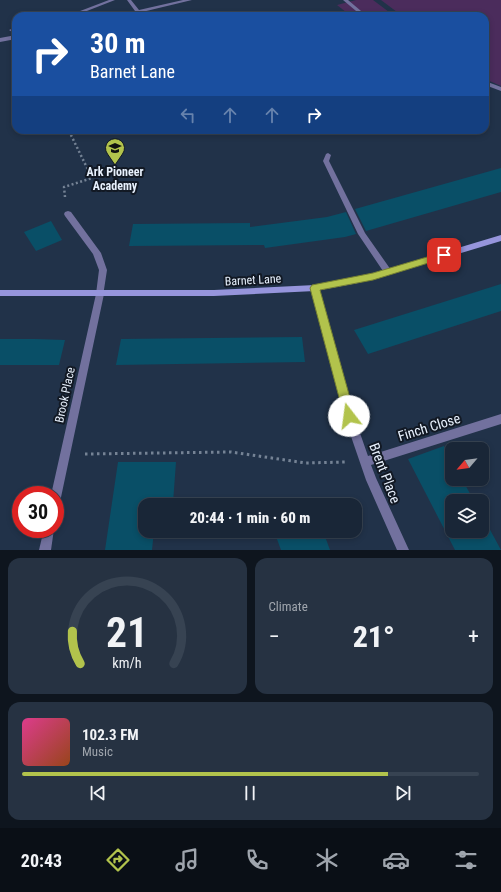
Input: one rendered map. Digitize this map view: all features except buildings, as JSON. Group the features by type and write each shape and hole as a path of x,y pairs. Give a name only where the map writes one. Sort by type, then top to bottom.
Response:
{"street":[{"path":"80,12 113,0"},
{"path":"128,0 138,12 190,0"},
{"path":"345,0 360,12"},
{"path":"0,40 12,38"},
{"path":"489,84 501,89"},
{"path":"328,155 326,160 362,234 388,272"},
{"name":"Brook Place","path":"58,486 100,294 103,270 97,253 68,214"},
{"name":"Barnet Lane","path":"0,293 214,293 315,288 388,272 501,238"},
{"name":"Brent Place","path":"315,288 349,416 371,480 403,550"},
{"name":"Finch Close","path":"365,462 501,419"},
{"path":"45,550 47,538"}],"path":[{"path":"68,214 64,187 92,178 70,134"},
{"path":"65,454 231,452 306,463 365,462"}],"shaded area":[{"path":"356,0 373,0 389,12 346,12 337,5"},
{"path":"381,0 501,0 501,86 489,81 489,12 397,12"}],"place":[{"name":"Ark Pioneer Academy","path":"115,165"}],"route":[{"path":"349,416 315,288 358,280 444,255"}]}
